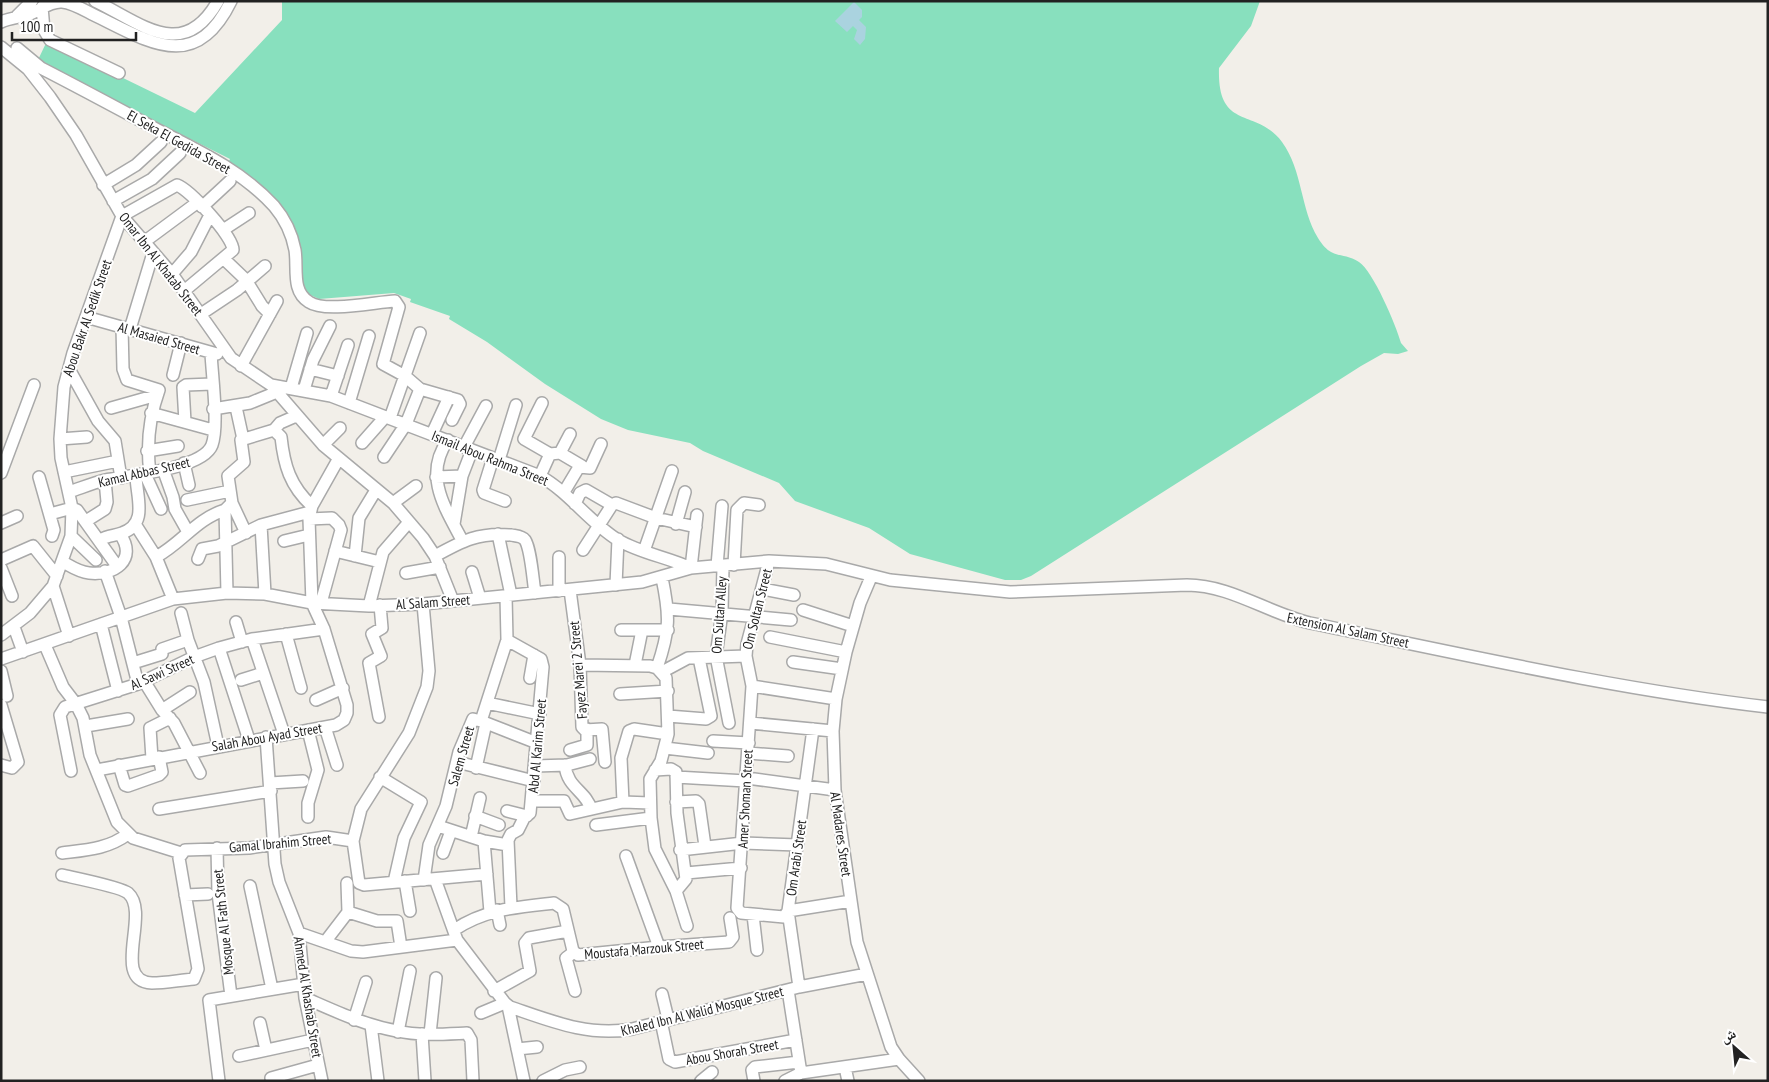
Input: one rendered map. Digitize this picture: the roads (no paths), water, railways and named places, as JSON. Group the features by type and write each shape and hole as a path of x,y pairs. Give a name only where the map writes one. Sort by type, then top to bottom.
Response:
{"street":[{"path":"95,1 184,46 200,39 215,25 231,1"},
{"path":"1,22 17,16 35,5 71,2 149,42 171,41 195,29 218,1"},
{"path":"35,5 44,30 50,40 119,73"},
{"name":"Omar Ibn Al Khatab Street","path":"1,47 28,69 50,97 76,135 122,216 172,274 231,358 274,389 296,416 323,444 393,504 409,522 438,562 453,601"},
{"name":"El Seka El Gedida Street","path":"17,48 41,68 212,158 260,191 276,208 288,226 295,252 296,278 299,292 308,302 321,307 395,300 399,308 383,360 386,366 404,376"},
{"path":"103,185 136,165 161,142"},
{"path":"113,201 154,177 180,153"},
{"path":"147,165 162,193"},
{"path":"144,242 203,208 230,181"},
{"path":"122,216 177,185 183,187 223,230 234,245 234,250 184,290"},
{"path":"172,274 191,252 203,208"},
{"path":"223,230 249,213"},
{"name":"Abou Bakr Al Sedik Street","path":"1,635 30,613 55,581 71,536 72,508 64,472 60,439 61,406 69,369 122,216"},
{"path":"153,252 126,328 123,369 127,380 158,393"},
{"path":"224,259 246,280 262,306 270,314"},
{"path":"201,314 237,290 246,280 265,266"},
{"path":"241,366 277,301"},
{"name":"Al Masaied Street","path":"86,317 231,358"},
{"path":"304,390 310,369 330,326"},
{"path":"362,443 388,417 420,332"},
{"path":"291,388 307,333"},
{"path":"349,403 369,336"},
{"path":"173,375 181,343"},
{"path":"331,396 348,345"},
{"name":"Kamal Abbas Street","path":"69,492 105,480 163,469 207,454 212,444 214,409 211,353"},
{"path":"69,369 98,421 115,441 121,478"},
{"path":"310,369 338,376"},
{"path":"404,376 420,389 458,400 460,404 452,420"},
{"path":"185,422 183,387 186,385 212,384"},
{"path":"1,473 34,385"},
{"name":"Ismail Abou Rahma Street","path":"274,389 291,388 331,396 540,476 564,492 598,525 618,539 644,551 691,568"},
{"path":"214,409 236,407 274,389"},
{"path":"384,458 406,424 420,389"},
{"path":"111,408 158,393"},
{"path":"100,540 106,536 120,534 135,524 140,516 151,413 158,393"},
{"path":"432,434 449,397"},
{"path":"542,403 524,438 555,454 590,468 600,444"},
{"path":"505,501 484,493 483,490 516,405"},
{"path":"454,524 468,448 486,406"},
{"path":"227,593 227,541 230,491 228,476 245,459 240,442 242,439 236,407"},
{"path":"151,413 213,430"},
{"path":"242,439 274,430 280,423 296,416"},
{"path":"323,444 340,428"},
{"path":"274,430 281,437 284,462 289,476 310,512"},
{"path":"540,476 570,434"},
{"path":"60,439 87,437"},
{"path":"448,440 440,451 436,464 436,477 443,502 462,540"},
{"path":"147,451 178,446"},
{"path":"316,603 309,535 310,512 339,458"},
{"path":"64,472 118,461"},
{"path":"184,463 189,485"},
{"path":"564,492 582,466"},
{"path":"163,469 173,497 174,509 188,532"},
{"path":"644,551 672,471"},
{"path":"144,474 161,509"},
{"path":"436,477 462,476"},
{"path":"38,477 54,530 52,536"},
{"path":"86,521 105,509 107,502 105,480"},
{"path":"393,504 416,486"},
{"path":"355,556 357,530 361,512 376,490"},
{"path":"575,504 580,493 586,490 612,504 621,503 656,518 696,527"},
{"path":"187,500 230,491"},
{"path":"676,524 685,492"},
{"path":"724,566 737,510 744,503 759,505"},
{"path":"583,550 612,504"},
{"path":"722,506 724,566"},
{"path":"156,557 168,551 205,517 229,507"},
{"path":"229,507 246,533"},
{"path":"50,514 72,508 77,510 117,566"},
{"path":"198,559 200,550 227,541 261,525 310,512 332,518 336,520 341,530 316,603"},
{"path":"691,568 697,515"},
{"path":"1,523 17,516"},
{"path":"379,717 369,663 381,654 372,634 382,628 374,606 380,562 388,543 409,522"},
{"path":"135,524 156,557 173,599"},
{"path":"261,525 265,594"},
{"path":"341,530 357,530"},
{"path":"63,562 76,570 90,573 105,571 117,566 126,560 128,551 127,543 120,534"},
{"path":"498,534 509,596 507,640 512,645 534,655 530,678"},
{"path":"284,541 309,535"},
{"path":"406,573 438,562 462,540 480,535 520,536 526,542 535,593"},
{"path":"71,536 96,560"},
{"path":"616,585 618,539"},
{"path":"1,560 33,546 55,581 69,636"},
{"path":"335,551 380,562"},
{"name":"Fayez Marei 2 Street","path":"559,557 580,665 582,727 602,729 605,762"},
{"name":"Al Salam Street","path":"1,659 173,599 227,593 265,594 316,603 374,606 423,604 616,585 662,578 691,568 769,561 826,564 871,577"},
{"name":"Om Soltan Street","path":"752,686 746,656 747,644 769,561"},
{"name":"Om Sultan Alley","path":"724,566 722,612 716,656 729,723"},
{"path":"1,568 12,596"},
{"path":"105,571 121,617 133,663 141,682 166,714 190,751 200,773"},
{"path":"472,572 480,598"},
{"name":"Al Madares Street","path":"871,577 862,594 846,652 836,699 833,731 835,790 857,942 891,1047 919,1081"},
{"name":"Extension Al Salam Street","path":"871,577 1010,592 1187,585 1210,586 1281,615 1310,623 1523,667 1730,703 1767,706"},
{"path":"659,670 668,630 669,610 662,578"},
{"path":"762,589 794,595"},
{"name":"Salah Abou Ayad Street","path":"97,770 336,725 344,720 347,713 344,688 316,603"},
{"path":"423,604 429,671 427,688 409,733 361,809 353,842 359,883 361,885 487,874"},
{"path":"669,610 722,612 791,620"},
{"path":"804,610 853,626"},
{"path":"181,613 188,640 204,682 218,746"},
{"path":"236,622 264,672 284,734"},
{"path":"101,624 118,691"},
{"path":"14,627 22,652"},
{"name":"Al Sawi Street","path":"70,770 60,715 61,710 65,707 118,691 194,657 219,648 247,641 324,629"},
{"path":"621,630 668,630"},
{"path":"635,666 642,630"},
{"path":"286,634 301,688"},
{"path":"770,636 846,652"},
{"path":"133,663 188,640"},
{"name":"Salem Street","path":"430,879 429,845 446,806 457,762 471,721 473,719 484,722 487,703 507,640"},
{"path":"45,645 63,687 76,704 86,726 90,755 111,811 128,834 140,841 181,853 179,858 197,974 194,978 150,983 141,978 134,971 131,961 137,911 135,900 127,892 62,875"},
{"path":"219,648 249,740"},
{"name":"Abd Al Karim Street","path":"508,845 509,837 518,830 522,821 530,813 532,801 543,667 541,659 534,655"},
{"path":"580,665 635,666 659,670 680,661 716,656 746,656"},
{"path":"668,716 706,720 711,716 699,658"},
{"path":"793,662 842,669"},
{"path":"1,670 4,700 18,762 12,768 1,765"},
{"path":"659,670 666,678 668,691 668,734 665,748 650,779 651,818 655,849 676,891 687,926"},
{"path":"241,680 264,672"},
{"path":"752,686 836,699"},
{"name":"Amer Shoman Street","path":"734,915 743,843 752,686"},
{"path":"316,700 344,688"},
{"path":"620,694 668,691"},
{"path":"119,765 125,785 128,786 159,775 162,772 156,758 150,728 190,692"},
{"path":"487,703 540,714"},
{"path":"86,726 128,719"},
{"path":"476,768 484,722 537,742"},
{"path":"750,723 833,731"},
{"path":"325,727 337,765"},
{"path":"570,750 587,745 587,729"},
{"path":"623,802 621,758 629,731 634,729 668,734"},
{"name":"Om Arabi Street","path":"800,1068 796,1040 788,912 813,729"},
{"path":"308,730 318,770 309,798 308,817"},
{"name":"Ahmed Al Khashab Street","path":"266,737 273,845 279,882 299,933 305,998 322,1081"},
{"path":"713,741 788,756"},
{"path":"665,748 708,753"},
{"path":"535,766 565,765 590,759"},
{"path":"457,762 534,781"},
{"path":"565,765 569,782 588,801 591,809"},
{"path":"655,770 674,770 676,777 680,850 686,872 684,884 676,891"},
{"path":"380,777 421,802 404,838 400,882 410,911"},
{"path":"676,777 746,780 835,790"},
{"path":"159,809 303,781"},
{"path":"470,837 480,798"},
{"path":"532,801 564,801 570,814 623,802 650,803"},
{"path":"676,802 696,801 699,804 705,846"},
{"path":"507,811 528,816"},
{"path":"475,816 499,825"},
{"path":"596,825 651,818"},
{"path":"438,826 451,832 484,841 508,845 511,907"},
{"path":"443,854 451,832"},
{"path":"62,853 97,849 120,840 128,834"},
{"name":"Gamal Ibrahim Street","path":"181,853 185,850 273,845 326,837 353,842"},
{"path":"484,841 493,911 500,925"},
{"path":"680,850 743,843 798,845"},
{"name":"Mosque Al Fath Street","path":"217,848 218,893 231,996"},
{"path":"626,856 658,946"},
{"path":"686,872 741,868"},
{"path":"430,879 456,935 494,991 506,1004 524,1081"},
{"path":"325,942 348,912 346,883"},
{"path":"250,886 272,989"},
{"path":"185,895 208,894"},
{"path":"734,915 784,916 788,912 851,902"},
{"name":"Moustafa Marzouk Street","path":"456,935 467,921 493,911 511,907 554,903 560,905 563,909 574,952 578,955 658,946 730,942 733,937 734,915"},
{"path":"348,912 377,921 398,921 401,947"},
{"path":"753,915 757,950"},
{"path":"494,991 530,971 525,943 529,938 568,931"},
{"path":"299,933 363,952 401,947 456,935"},
{"path":"574,952 566,958 575,991"},
{"path":"398,1032 410,971"},
{"name":"Khaled Ibn Al Walid Mosque Street","path":"506,1004 593,1032 619,1032 793,988 867,974"},
{"path":"425,1081 426,1034 436,978"},
{"path":"354,1020 366,982"},
{"path":"219,1081 209,1000 304,984"},
{"path":"662,994 664,1020"},
{"path":"305,998 354,1020 398,1032 426,1034 467,1033 470,1036 473,1081"},
{"path":"481,1012 506,1004"},
{"name":"Abou Shorah Street","path":"664,1020 669,1058 675,1062 796,1040"},
{"path":"260,1023 266,1050"},
{"path":"370,1025 378,1081"},
{"path":"239,1056 314,1040"},
{"path":"518,1050 537,1047"},
{"path":"754,1081 752,1070 755,1067 800,1068 828,1075 845,1067 899,1059"},
{"path":"271,1078 318,1065"},
{"path":"543,1081 565,1070 580,1067"},
{"path":"845,1067 848,1081"},
{"path":"786,1080 800,1068"},
{"path":"701,1081 712,1072"}],"water":[{"path":"854,2 862,10 862,17 859,20 866,27 865,39 860,45 854,39 857,30 853,26 847,32 835,21"}]}
